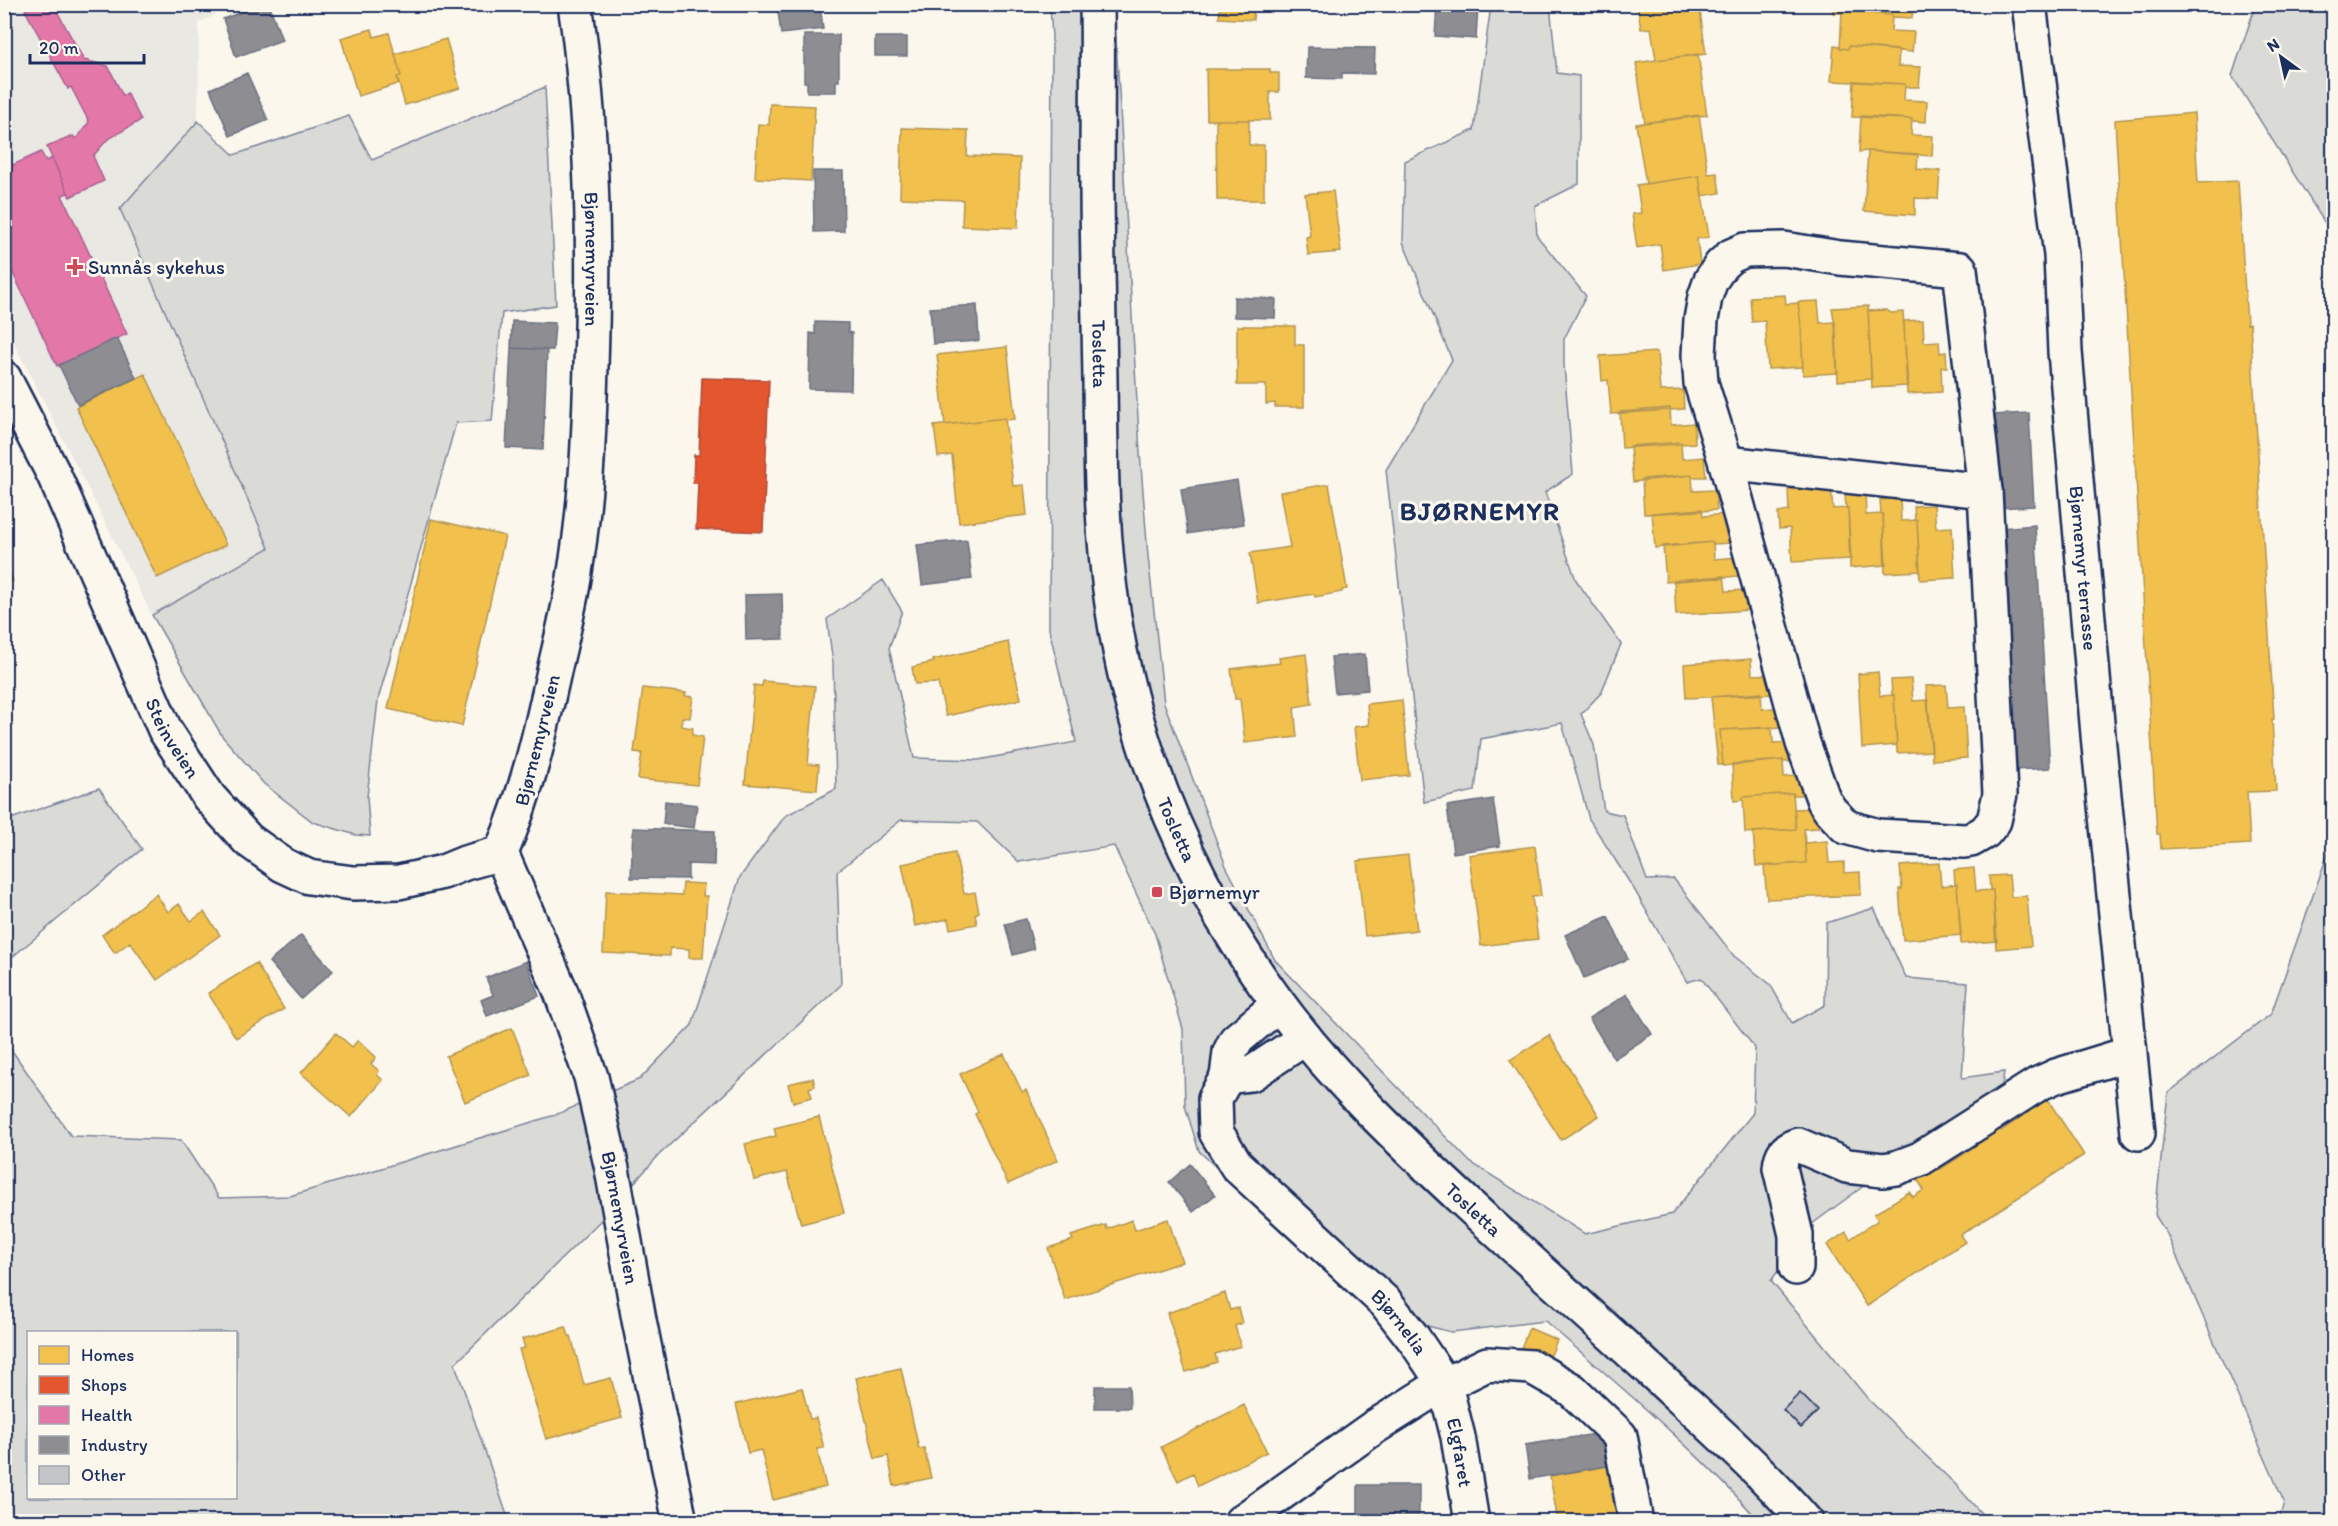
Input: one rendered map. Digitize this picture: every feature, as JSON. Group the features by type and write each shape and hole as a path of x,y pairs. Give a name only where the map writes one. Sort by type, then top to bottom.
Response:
{"street":[{"name":"Bjørnemyrveien","path":"575,4 581,42 592,170 593,297 587,479 574,579 534,765 501,853 561,992 591,1077 612,1169 639,1320 680,1521"},
{"name":"Tosletta","path":"1097,4 1100,449 1107,567 1113,615 1140,729 1159,788 1189,860 1234,940 1278,1005 1370,1110 1527,1259 1710,1425 1806,1521"},
{"name":"Bjørnemyr terrasse","path":"2029,4 2061,255 2067,375 2097,723 2123,980 2128,1054 2138,1133"},
{"path":"1784,249 1840,258 1960,269 1985,491 2000,794 1994,821 1985,832 1971,840 1878,836 1846,827 1824,801 1794,710 1726,464 1701,383 1699,355 1701,320 1711,280 1721,265 1731,256 1745,250 1784,249"},
{"name":"Steinveien","path":"4,378 54,475 165,730 209,797 248,840 284,865 309,877 353,882 399,882 443,872 501,853"},
{"path":"1726,464 1985,491"},
{"name":"Bjørnelia","path":"1278,1005 1236,1040 1230,1052 1227,1077 1215,1098 1216,1132 1237,1166 1386,1303 1445,1385"},
{"path":"1227,1077 1251,1074 1305,1038"},
{"path":"1796,1268 1796,1235 1779,1168 1780,1158 1787,1149 1798,1145 1847,1166 1858,1168 1896,1168 1920,1159 2038,1084 2056,1076 2128,1054"},
{"path":"1241,1521 1373,1428 1430,1392 1487,1364 1532,1367 1572,1390 1620,1436 1636,1521"},
{"name":"Elgfaret","path":"1445,1385 1460,1447 1472,1521"}],"shaded area":[{"path":"2256,4 2333,5 2333,236 2232,76"},
{"name":"Sunnås sykehus","path":"5,5 234,5 199,23 198,121 120,209 269,548 152,615 5,325"},
{"path":"1050,5 1114,5 1140,453 1148,556 1164,703 1226,866 1275,960 1470,1162 1585,1234 1672,1214 1753,1113 1755,1048 1701,978 1687,982 1635,891 1589,819 1562,723 1481,739 1475,791 1424,802 1386,470 1452,360 1403,242 1405,161 1474,130 1491,5 1550,5 1557,73 1579,76 1579,184 1535,206 1537,236 1586,296 1564,339 1573,474 1545,492 1576,580 1621,644 1601,693 1581,714 1594,745 1604,811 1623,815 1647,880 1674,879 1734,956 1770,984 1792,1023 1825,1005 1826,923 1874,908 1906,978 1968,983 1962,1078 2004,1072 2001,1093 1918,1146 1808,1227 1771,1281 1868,1399 1956,1485 1988,1521 1759,1521 1709,1468 1545,1321 1451,1332 1368,1311 1199,1151 1185,1106 1183,1029 1155,934 1114,846 1019,862 977,822 901,820 837,872 841,985 659,1155 600,1221 455,1364 509,1521 5,1521 4,1039 71,1136 181,1140 219,1198 290,1196 555,1115 640,1079 692,1025 740,877 785,816 836,789 833,663 827,619 883,580 902,611 889,648 914,758 978,760 1076,742 1049,629 1052,37"},
{"path":"545,87 556,305 502,313 492,421 456,423 378,700 367,797 370,836 356,835 313,822 264,784 222,736 152,615 269,548 120,209 198,121 234,155 349,116 372,160"},
{"path":"99,788 142,849 5,963 5,821"},
{"path":"2333,839 2333,1521 2279,1521 2284,1502 2167,1234 2155,1215 2168,1093 2271,1014"}],"building: Homes":[{"path":"1220,4 1254,4 1253,20 1219,18"},
{"path":"1637,4 1699,4 1706,54 1656,60 1651,28 1641,29"},
{"path":"1833,4 1913,4 1912,18 1842,11 1842,13 1833,13"},
{"path":"1842,11 1892,15 1891,31 1914,32 1912,52 1849,46 1848,49 1840,48"},
{"path":"372,29 374,37 389,33 401,76 397,77 398,84 358,96 341,38"},
{"path":"446,39 460,88 405,105 397,77 401,76 395,54"},
{"path":"1834,45 1848,49 1849,46 1899,50 1898,66 1921,67 1919,87 1905,87 1905,84 1831,81"},
{"path":"1698,54 1707,115 1645,123 1636,63"},
{"path":"1206,69 1270,69 1270,73 1279,73 1279,92 1270,92 1270,120 1207,120"},
{"path":"1854,81 1905,84 1904,100 1927,101 1926,122 1912,121 1912,119 1852,117"},
{"path":"770,104 815,106 811,181 755,178 758,124 769,125"},
{"path":"2194,113 2198,183 2238,181 2247,324 2250,323 2274,719 2272,719 2276,791 2247,792 2250,844 2161,849 2160,834 2157,834 2115,120"},
{"path":"1699,115 1708,174 1717,173 1720,193 1702,196 1699,176 1646,184 1636,124"},
{"path":"1861,116 1912,119 1911,135 1933,136 1932,156 1859,152"},
{"path":"1216,120 1249,120 1249,145 1264,145 1264,200 1217,200"},
{"path":"902,128 968,130 967,156 1020,158 1018,228 962,226 963,200 900,198"},
{"path":"1868,151 1918,154 1917,169 1940,171 1938,199 1915,198 1915,215 1864,211"},
{"path":"1699,176 1709,237 1697,239 1700,264 1664,270 1660,244 1637,248 1632,214 1641,213 1637,185"},
{"path":"1333,191 1341,252 1308,255 1306,237 1310,236 1305,194"},
{"path":"1785,295 1786,304 1798,303 1803,367 1768,369 1765,321 1752,322 1750,297"},
{"path":"1818,301 1820,323 1835,322 1837,373 1803,375 1798,302"},
{"path":"1868,306 1871,379 1838,381 1836,331 1832,308"},
{"path":"1886,310 1891,313 1903,312 1908,386 1872,388 1868,311"},
{"path":"1923,320 1924,342 1939,341 1940,353 1946,352 1947,367 1941,367 1942,392 1907,394 1904,321"},
{"path":"1237,326 1295,326 1295,345 1304,345 1304,407 1275,407 1275,403 1266,404 1266,385 1237,385"},
{"path":"1007,347 1015,419 1005,420 1005,418 945,425 937,355"},
{"path":"1657,352 1660,391 1683,390 1684,409 1611,414 1608,380 1602,381 1600,356"},
{"path":"145,374 226,545 157,578 76,407"},
{"path":"1670,408 1671,425 1694,423 1695,443 1622,448 1620,412"},
{"path":"1005,418 1013,486 1024,485 1027,515 959,523 952,455 938,457 934,426"},
{"path":"1681,442 1682,459 1704,457 1706,477 1692,477 1692,475 1633,482 1630,446"},
{"path":"1692,475 1693,491 1715,490 1717,510 1644,514 1642,479"},
{"path":"1329,484 1347,589 1315,597 1314,594 1258,603 1250,553 1290,547 1280,492"},
{"path":"1831,487 1833,509 1848,508 1851,559 1792,562 1790,528 1779,529 1778,513 1789,511 1788,489"},
{"path":"1865,492 1866,515 1883,514 1886,565 1850,568 1848,508 1846,508 1845,494"},
{"path":"1900,498 1901,521 1917,520 1920,571 1885,573 1883,514 1881,514 1880,500"},
{"path":"1934,505 1936,528 1952,527 1955,578 1920,580 1917,520 1915,520 1914,506"},
{"path":"1702,509 1703,516 1729,514 1731,543 1713,544 1713,542 1655,548 1652,513"},
{"path":"431,519 505,536 462,726 388,709"},
{"path":"1713,542 1714,559 1738,557 1739,576 1666,582 1663,546"},
{"path":"4,562 13,581 4,585"},
{"path":"1724,576 1726,591 1748,590 1750,610 1676,615 1674,580"},
{"path":"1008,642 1021,699 946,716 938,683 915,684 912,667"},
{"path":"1306,654 1312,704 1294,707 1297,737 1245,743 1240,699 1235,699 1231,669 1280,663 1279,658"},
{"path":"1751,659 1752,675 1774,674 1775,694 1686,698 1684,664"},
{"path":"1878,672 1880,696 1894,695 1897,745 1862,748 1858,674"},
{"path":"1911,679 1913,701 1928,700 1932,751 1897,753 1891,680"},
{"path":"763,681 815,686 808,764 819,765 817,790 745,784 754,685 762,686"},
{"path":"1946,685 1948,708 1964,707 1967,758 1932,760 1926,686"},
{"path":"643,688 686,693 685,696 693,697 690,718 682,717 681,726 693,728 692,735 703,737 697,785 638,779 642,753 634,752"},
{"path":"1761,693 1762,709 1784,707 1785,727 1720,730 1723,765 1718,765 1711,697"},
{"path":"1402,700 1409,775 1360,780 1354,727 1369,725 1367,704"},
{"path":"1772,727 1773,743 1796,742 1797,761 1783,762 1783,760 1723,766 1720,730"},
{"path":"1783,760 1784,777 1806,775 1808,795 1793,795 1793,793 1743,797 1743,800 1734,801 1732,764"},
{"path":"1793,793 1796,829 1745,833 1743,797"},
{"path":"1817,808 1818,828 1804,829 1806,863 1756,866 1753,832 1796,829 1794,809"},
{"path":"1827,841 1829,863 1844,862 1844,873 1860,872 1861,895 1767,899 1764,866 1806,863 1805,843"},
{"path":"1535,846 1541,896 1532,897 1538,939 1481,946 1469,855"},
{"path":"955,853 964,894 975,892 979,912 975,914 977,924 950,929 948,919 915,926 902,864"},
{"path":"1408,855 1417,930 1365,936 1357,861"},
{"path":"1939,863 1941,886 1957,884 1961,935 1903,940 1899,889 1902,889 1900,866"},
{"path":"1974,868 1976,891 1993,890 1997,941 1961,944 1954,870"},
{"path":"2009,875 2011,897 2027,896 2031,946 1996,949 1993,890 1990,890 1989,876"},
{"path":"683,883 704,884 703,896 707,896 703,958 689,958 689,949 670,948 670,956 603,953 606,891 682,895"},
{"path":"156,894 168,912 179,904 191,921 204,912 220,935 157,980 130,942 115,953 102,935"},
{"path":"256,963 284,1009 236,1038 208,993"},
{"path":"512,1028 531,1075 465,1102 446,1056"},
{"path":"336,1033 352,1047 358,1040 376,1057 371,1064 379,1071 377,1075 383,1080 351,1117 301,1073"},
{"path":"1549,1035 1599,1116 1561,1140 1510,1060"},
{"path":"1004,1054 1022,1092 1026,1090 1058,1160 1008,1184 975,1114 978,1112 960,1074"},
{"path":"813,1078 815,1086 809,1088 812,1097 793,1102 788,1084"},
{"path":"2044,1094 2084,1155 1960,1235 1965,1242 1867,1306 1827,1245 1846,1232 1850,1239 1878,1220 1874,1214 1909,1192 1913,1197 1924,1190 1916,1177 1935,1165 1939,1170 1966,1153 1963,1147 1997,1124 2001,1131 2029,1112 2025,1106"},
{"path":"819,1117 844,1213 801,1224 787,1172 754,1180 745,1144 776,1136 774,1128"},
{"path":"1168,1219 1182,1262 1065,1300 1048,1248 1073,1240 1071,1236 1106,1225 1107,1229 1132,1220 1135,1230"},
{"path":"1225,1293 1230,1310 1238,1308 1242,1323 1235,1326 1241,1346 1215,1354 1217,1362 1186,1372 1167,1313"},
{"path":"566,1327 571,1336 584,1385 611,1378 622,1418 546,1439 519,1349 525,1348 522,1339"},
{"path":"1529,1328 1557,1340 1549,1360 1521,1348"},
{"path":"901,1368 919,1449 924,1448 931,1478 894,1486 888,1456 875,1459 856,1378"},
{"path":"802,1388 810,1419 816,1418 824,1448 817,1449 826,1487 773,1500 761,1450 748,1453 736,1404"},
{"path":"1244,1405 1267,1452 1198,1486 1193,1473 1178,1481 1161,1447"},
{"path":"1615,1465 1624,1522 1589,1522 1588,1517 1558,1522 1550,1476"},
{"path":"1073,1514 1075,1522 1040,1522"}],"building: Shops":[{"path":"702,378 769,380 763,532 696,529 698,483 693,483 694,455 699,455"}],"building: Health":[{"path":"25,4 53,4 84,60 108,66 123,96 127,93 141,120 107,140 93,156 104,181 70,197 47,147 73,136 76,139 89,122 71,87 68,89 25,10 27,9"},
{"path":"41,152 46,161 52,158 68,193 62,195 127,334 57,366 4,254 4,169"}],"building: Industry":[{"path":"262,4 269,4 282,40 236,57 223,19"},
{"path":"777,4 820,4 823,29 781,34"},
{"path":"1437,4 1478,4 1476,39 1435,36"},
{"path":"804,35 839,35 839,81 836,81 836,92 807,92 807,82 804,82"},
{"path":"875,37 907,37 907,56 875,56"},
{"path":"1307,47 1375,48 1374,74 1342,73 1342,79 1306,78"},
{"path":"247,73 268,120 230,136 210,89"},
{"path":"813,171 843,171 844,231 814,232"},
{"path":"1234,297 1276,299 1275,318 1234,317"},
{"path":"977,305 979,341 933,344 930,308"},
{"path":"512,321 555,323 553,350 511,348"},
{"path":"815,322 848,323 848,332 852,333 851,390 809,389 810,333 815,334"},
{"path":"117,338 136,378 78,405 59,365"},
{"path":"511,348 547,350 543,450 506,448"},
{"path":"2029,413 2034,506 1997,508 1992,415"},
{"path":"1237,480 1244,524 1188,534 1181,489"},
{"path":"2035,525 2050,768 2014,770 2000,528"},
{"path":"967,540 972,579 922,585 917,545"},
{"path":"782,594 783,639 746,640 745,595"},
{"path":"1365,654 1368,690 1335,693 1331,657"},
{"path":"1493,799 1500,846 1453,853 1447,806"},
{"path":"665,801 697,805 694,828 663,824"},
{"path":"633,828 715,831 714,865 688,864 688,879 631,878"},
{"path":"1608,916 1628,959 1584,978 1565,935"},
{"path":"1026,919 1034,949 1013,955 1005,924"},
{"path":"301,935 333,971 301,999 269,962"},
{"path":"526,961 539,996 487,1016 481,1000 493,995 486,978"},
{"path":"1627,994 1652,1034 1614,1059 1589,1018"},
{"path":"1190,1164 1215,1195 1193,1212 1169,1182"},
{"path":"1095,1386 1129,1386 1130,1408 1095,1408"},
{"path":"1602,1433 1607,1466 1530,1479 1525,1445"},
{"path":"1358,1485 1419,1485 1419,1522 1358,1522"}],"building: Other":[{"path":"1800,1393 1818,1411 1801,1428 1783,1410"}],"place":[{"name":"Sunnås sykehus","path":"75,267"},
{"name":"Bjørnemyr","path":"1157,892"}],"district":[{"name":"BJØRNEMYR","path":"1480,511"}]}
